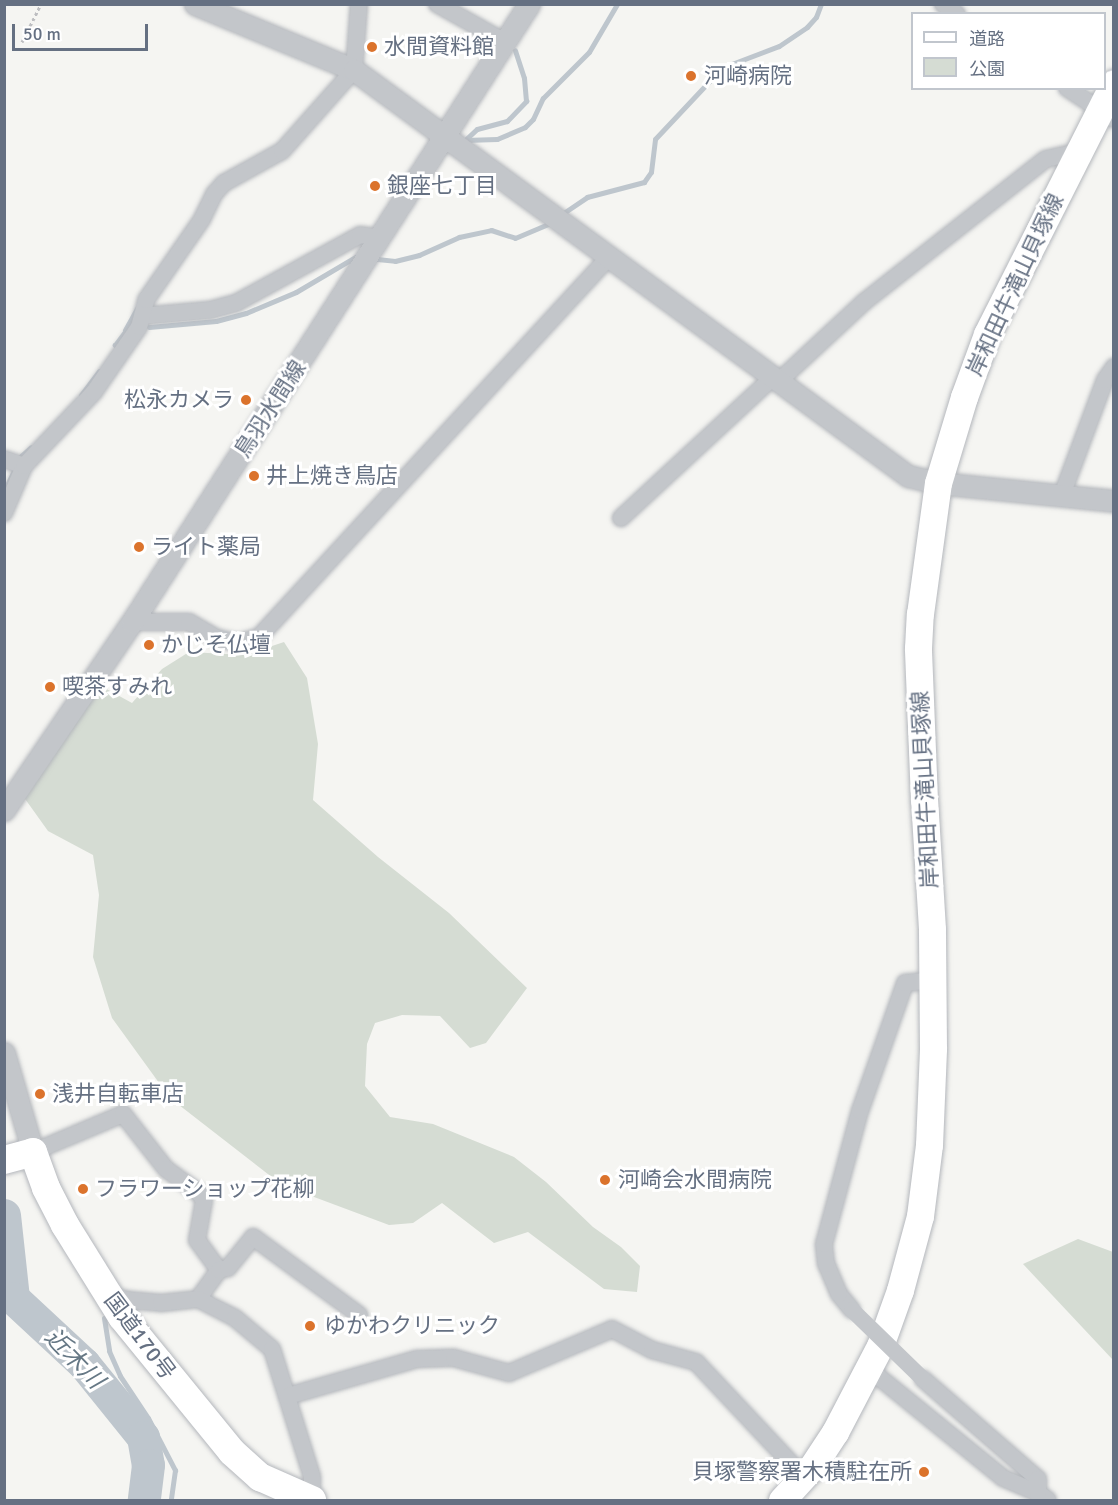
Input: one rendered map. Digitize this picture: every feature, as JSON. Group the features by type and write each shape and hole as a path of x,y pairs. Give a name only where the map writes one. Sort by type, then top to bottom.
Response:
{"highway":[{"name":"国道170号","path":"19,1157 51,1197 122,1317 246,1467 260,1477 312,1500"}],"main road":[{"name":"岸和田牛滝山貝塚線","path":"782,1500 803,1476 835,1432 869,1369 900,1290 920,1216 932,1096 932,929 918,648 921,602 938,483 964,397 987,334 1077,152 1106,115 1113,83"}],"street":[{"path":"195,4 354,70 446,135 908,476 938,483 1113,501"},
{"path":"4,513 24,466 94,392 139,327 146,300 202,219 214,194 224,183 282,151 354,70 359,4"},
{"path":"437,4 505,42"},
{"name":"鳥羽水間線","path":"4,810 132,622 381,238 529,4"},
{"path":"1070,90 1106,115"},
{"path":"621,519 864,302 1046,159 1077,152"},
{"path":"142,316 210,310 236,303 360,235 381,238"},
{"path":"132,622 189,622 217,638 239,643 259,637 609,257"},
{"path":"1062,495 1105,380 1113,367"},
{"path":"4,459 24,466"},
{"path":"932,980 905,983 860,1111 824,1244 826,1264 839,1294 922,1379 1038,1479 1043,1497"},
{"path":"4,1053 19,1157 123,1114 166,1169 198,1192 204,1200 197,1240 219,1270"},
{"path":"198,1299 219,1270 228,1268 253,1237 359,1315"},
{"path":"107,1295 128,1300 161,1303 198,1299 235,1318 272,1349 312,1477 312,1500"},
{"path":"288,1396 417,1359 454,1358 509,1373 612,1329 652,1350 696,1362 803,1476"},
{"path":"869,1369 1003,1478 1043,1497"}],"path":[{"path":"22,42 41,4"}],"green space":[{"path":"284,642 307,678 318,744 313,800 378,857 449,913 527,988 486,1043 470,1048 440,1016 402,1015 375,1023 367,1044 365,1086 390,1117 433,1124 514,1157 546,1182 593,1227 621,1247 640,1266 637,1292 604,1289 528,1232 494,1243 442,1203 413,1223 389,1225 282,1185 170,1098 112,1018 93,957 99,895 93,855 48,831 23,796 101,686 132,703 162,669 189,652 245,655"},
{"path":"1078,1239 1113,1252 1113,1360 1023,1264"}],"waterway":[{"path":"465,140 497,139 525,127 533,119 543,98 589,52 617,4"},
{"path":"565,212 587,197 644,182 651,172 655,139 718,72 729,65 779,46 807,27 816,17 821,4"},
{"path":"465,140 477,129 507,121 526,101 524,78 515,50"},
{"path":"377,259 395,261 419,255 459,237 491,230 515,238 548,224"},
{"path":"149,327 216,321 246,313 296,292 357,256"},
{"path":"125,330 137,308"},
{"path":"118,347 115,345 127,329"},
{"path":"81,395 99,371"},
{"path":"6,487 21,456 31,447"},
{"name":"近木川","path":"4,1215 13,1298 84,1364 143,1437 148,1465 144,1500"},
{"path":"104,1318 109,1351 120,1376 148,1418 175,1470 171,1500"}],"place":[{"name":"水間資料館","path":"372,47"},
{"name":"河崎病院","path":"691,76"},
{"name":"銀座七丁目","path":"375,186"},
{"name":"松永カメラ","path":"246,400"},
{"name":"井上焼き鳥店","path":"254,476"},
{"name":"ライト薬局","path":"139,547"},
{"name":"かじそ仏壇","path":"149,645"},
{"name":"喫茶すみれ","path":"50,687"},
{"name":"浅井自転車店","path":"40,1094"},
{"name":"河崎会水間病院","path":"605,1180"},
{"name":"フラワーショップ花柳","path":"83,1189"},
{"name":"ゆかわクリニック","path":"310,1326"},
{"name":"貝塚警察署木積駐在所","path":"924,1472"}]}
